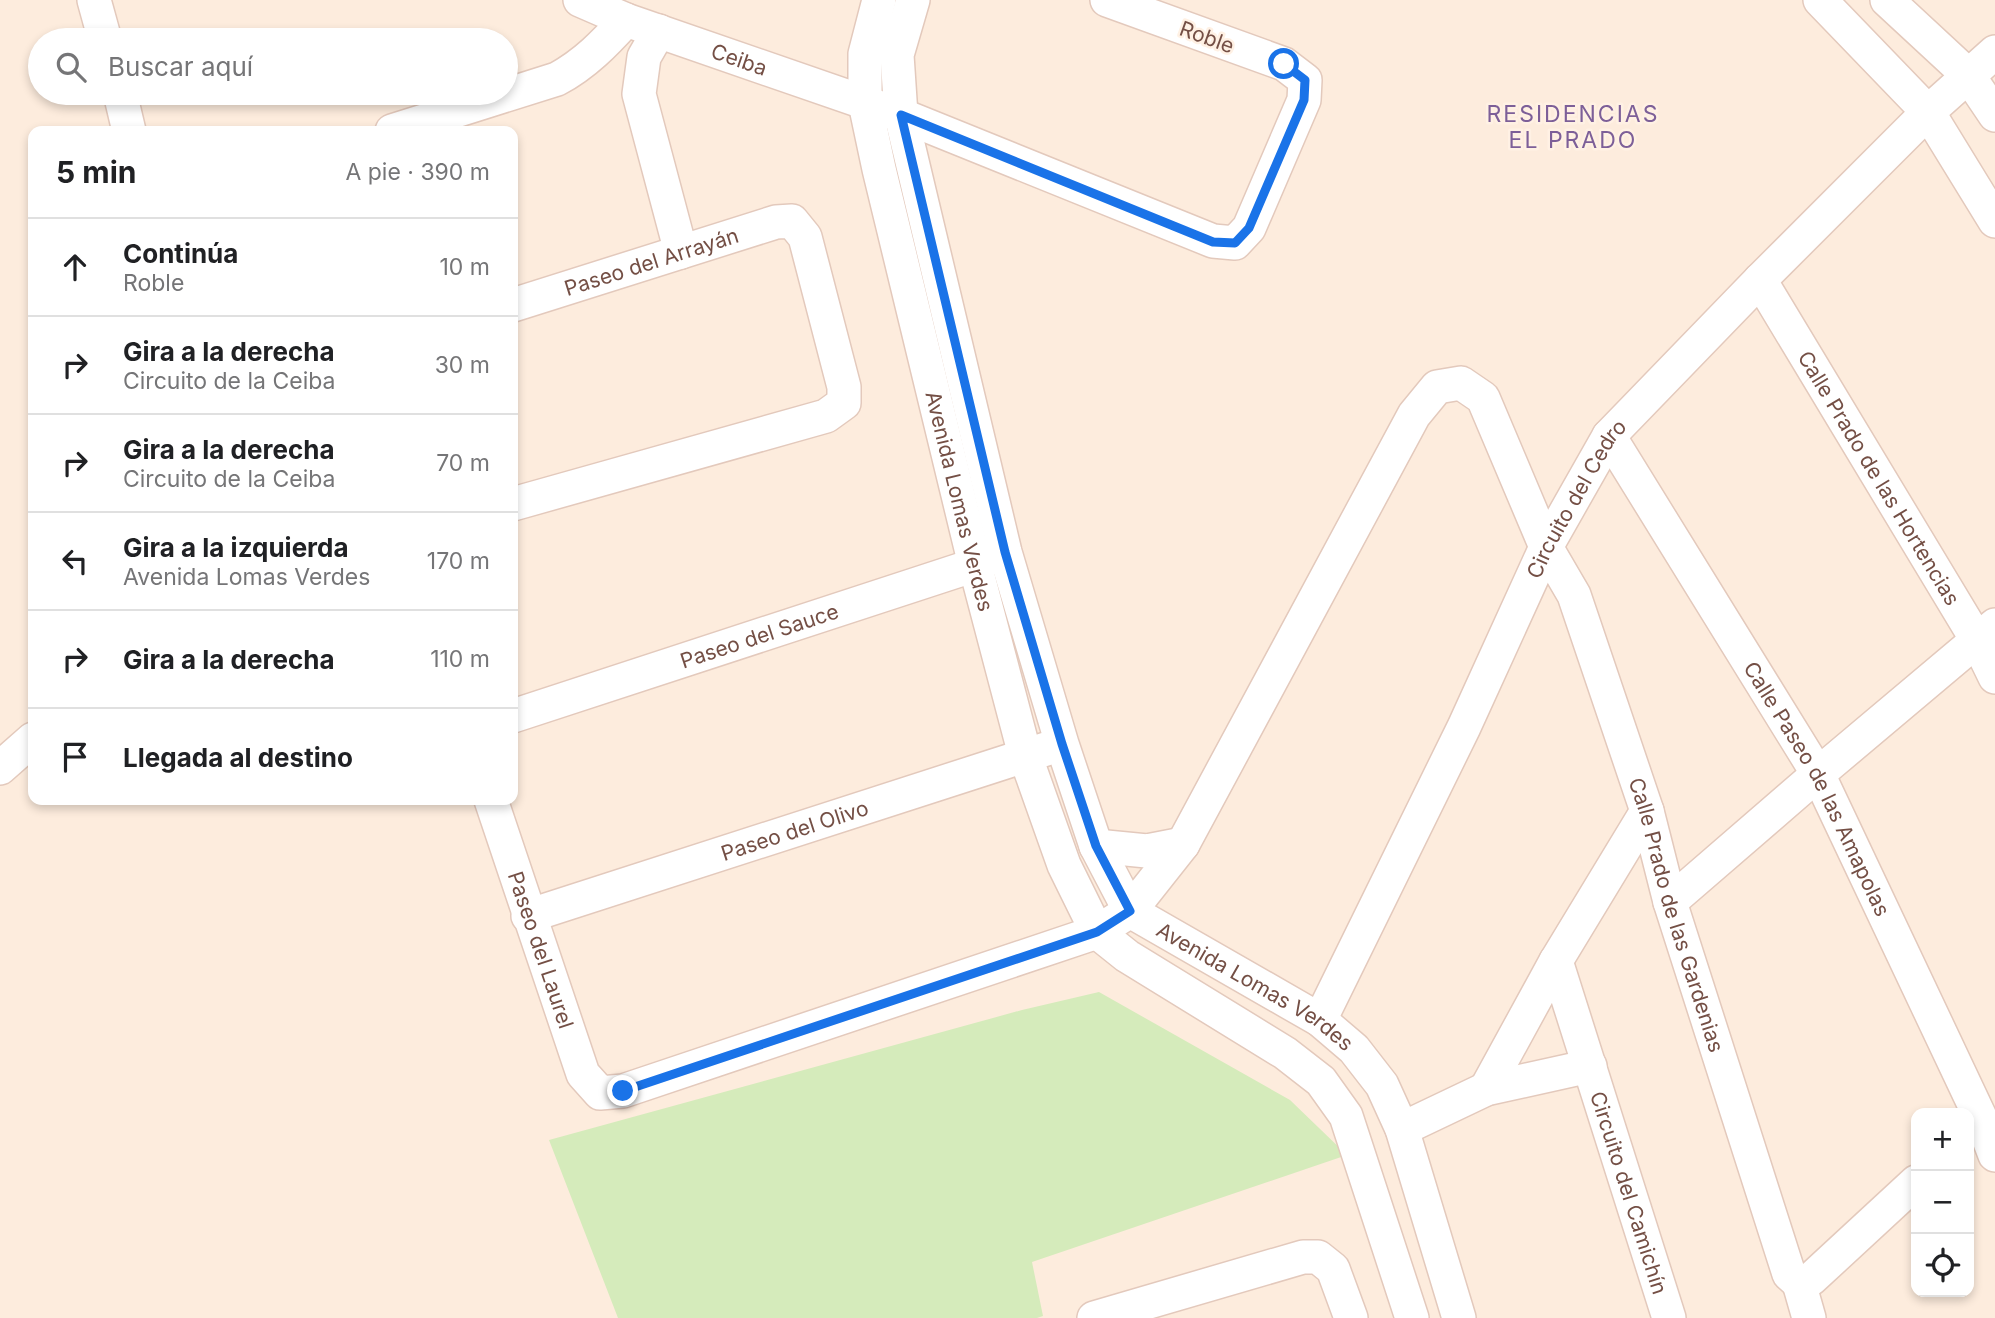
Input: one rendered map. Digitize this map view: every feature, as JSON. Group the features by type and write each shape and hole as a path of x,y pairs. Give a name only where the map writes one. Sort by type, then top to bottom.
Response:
{"street":[{"path":"94,0 102,28"},
{"name":"Ceiba","path":"580,0 626,20 901,115 1213,242 1235,243 1249,228 1304,100 1305,80"},
{"name":"Avenida Lomas Verdes","path":"879,0 865,54 865,103 975,565 1025,755 1064,865 1097,932 1127,956 1285,1053 1321,1081 1346,1116 1412,1318"},
{"name":"Avenida Lomas Verdes","path":"913,0 897,55 901,115 1005,552 1062,744 1096,846 1130,911 1321,1020 1354,1049 1382,1085 1402,1129 1459,1318"},
{"name":"Roble","path":"1107,0 1284,64 1305,80"},
{"path":"1820,0 1928,112 1995,220"},
{"path":"1887,0 1968,75 1995,115"},
{"path":"518,91 557,79 577,68 626,20"},
{"path":"659,30 645,57 639,94 681,252"},
{"name":"Circuito del Cedro","path":"1321,1020 1464,727 1546,547 1609,436 1928,112 1995,52"},
{"path":"123,105 128,126"},
{"path":"408,126 474,105"},
{"name":"Paseo del Arrayán","path":"518,303 776,222 792,221 805,237 844,387 844,403 826,416 518,503"},
{"name":"Calle Prado de las Hortencias","path":"1760,280 1986,633 1995,677"},
{"name":"Calle Prado de las Gardenias","path":"1183,844 1414,415 1437,387 1461,383 1483,398 1546,547 1574,595 1647,811 1670,902 1789,1274 1799,1283 1808,1318"},
{"name":"Calle Paseo de las Amapolas","path":"1609,436 1818,774 1982,1121 1995,1155"},
{"name":"Paseo del Sauce","path":"518,714 975,565 1005,552"},
{"path":"1670,902 1986,633"},
{"path":"0,768 28,743"},
{"name":"Paseo del Olivo","path":"528,916 1062,744"},
{"name":"Paseo del Laurel","path":"493,805 583,1074 600,1093 623,1091 1097,932"},
{"path":"1486,1089 1556,961 1647,811"},
{"path":"1096,846 1147,851 1183,844"},
{"path":"1097,932 1130,911 1183,844"},
{"name":"Circuito del Camichín","path":"1556,961 1669,1318"},
{"name":"Circuito del Camichín","path":"1402,1129 1486,1089 1590,1066"},
{"path":"1799,1283 1811,1279 1911,1187"},
{"path":"1094,1318 1303,1257 1318,1256 1333,1269 1350,1318"}],"green space":[{"path":"1099,992 1290,1100 1347,1155 1032,1262 1043,1316 1037,1318 618,1318 549,1140 1022,1010"}],"district":[{"name":"RESIDENCIAS EL PRADO","path":"1573,127"}],"route":[{"path":"623,1091 1097,932 1130,911 1096,846 1062,744 1005,552 901,115 1213,242 1235,243 1249,228 1304,100 1305,80 1284,64"}]}
